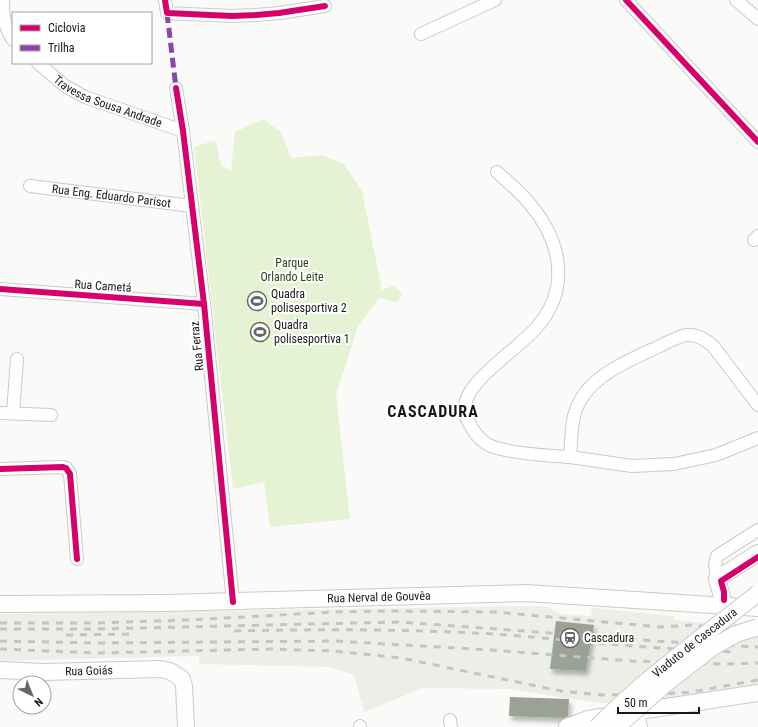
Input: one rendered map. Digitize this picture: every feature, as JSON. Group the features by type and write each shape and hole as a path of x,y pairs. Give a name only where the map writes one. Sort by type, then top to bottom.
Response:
{"main road":[{"path":"725,607 717,579 758,553"},
{"name":"Rua Nerval de Gouvêa","path":"0,604 234,602 290,599 528,594 758,608"},
{"name":"Viaduto de Cascadura","path":"597,727 653,676 758,594"},
{"name":"Viaduto de Cascadura","path":"617,727 663,686 713,647 736,634 758,627"},
{"name":"Rua Goiás","path":"0,670 44,672 160,669 177,674 182,679 184,686 186,727"},
{"path":"567,727 588,719 758,694"},
{"path":"630,712 637,719 639,727"}],"street":[{"path":"2,0 4,23 12,38"},
{"path":"165,0 167,13 232,16 278,13 325,6"},
{"path":"421,34 495,0"},
{"path":"626,0 758,142"},
{"path":"736,0 758,19"},
{"name":"Travessa Sousa Andrade","path":"39,64 65,86 85,97 183,131"},
{"name":"Rua Ferraz","path":"176,88 183,131 204,304 234,602"},
{"path":"497,172 530,204 548,232 557,253 558,281 552,305 546,316 536,328 476,384 467,397 465,406 466,416 472,429 485,443 493,448 502,450 632,466 674,464 716,455 758,438"},
{"name":"Rua Eng. Eduardo Parisot","path":"30,186 192,206"},
{"name":"Rua Cametá","path":"0,289 204,304"},
{"path":"570,458 574,414 580,399 593,384 607,373 684,335 698,336 708,341 758,405"},
{"path":"13,413 17,359"},
{"path":"0,413 51,415"},
{"path":"0,469 63,467 68,471 70,474 77,559"},
{"path":"717,579 714,565 717,556 758,530"}],"shaded area":[{"path":"531,606 548,607 560,614 591,616 592,608 674,616 674,620 758,624 758,685 652,702 598,703 508,689 423,688 364,712 354,675 330,667 199,664 199,656 0,661 0,614"}],"green space":[{"name":"Parque Orlando Leite","path":"263,119 281,132 291,158 322,155 344,164 362,191 382,290 393,286 402,293 397,303 380,297 358,326 336,395 350,519 270,527 264,482 233,489 194,147 213,141 216,142 221,166 231,170 235,132"}],"building":[{"path":"556,621 594,625 586,671 550,669"},
{"path":"510,697 569,699 568,716 564,718 509,716"}],"railway":[{"path":"0,623 96,623 188,620 335,612 495,612 660,627 694,625 758,635"},
{"path":"0,629 96,629 398,622 758,647"},
{"path":"234,631 364,630 461,632 676,649 737,652"},
{"path":"66,635 134,634"},
{"path":"0,641 97,643 334,641 491,650 632,661 724,664 758,663"},
{"path":"0,649 98,653 272,649 334,651 401,658 561,691 602,695 691,692 758,680"}],"marked path":[{"path":"167,13 176,88"}],"cycle path":[{"path":"165,0 167,13 232,16 279,13 325,6"},
{"path":"626,0 758,142"},
{"path":"176,88 183,131 204,304 233,602"},
{"path":"0,289 204,304"},
{"path":"0,469 66,468 70,474 77,559"},
{"path":"724,600 724,592 721,581 758,557"}],"place":[{"name":"Quadra polisesportiva 2","path":"257,301"},
{"name":"Quadra polisesportiva 1","path":"260,332"},
{"name":"Cascadura","path":"570,638"}],"district":[{"name":"CASCADURA","path":"433,411"}]}
